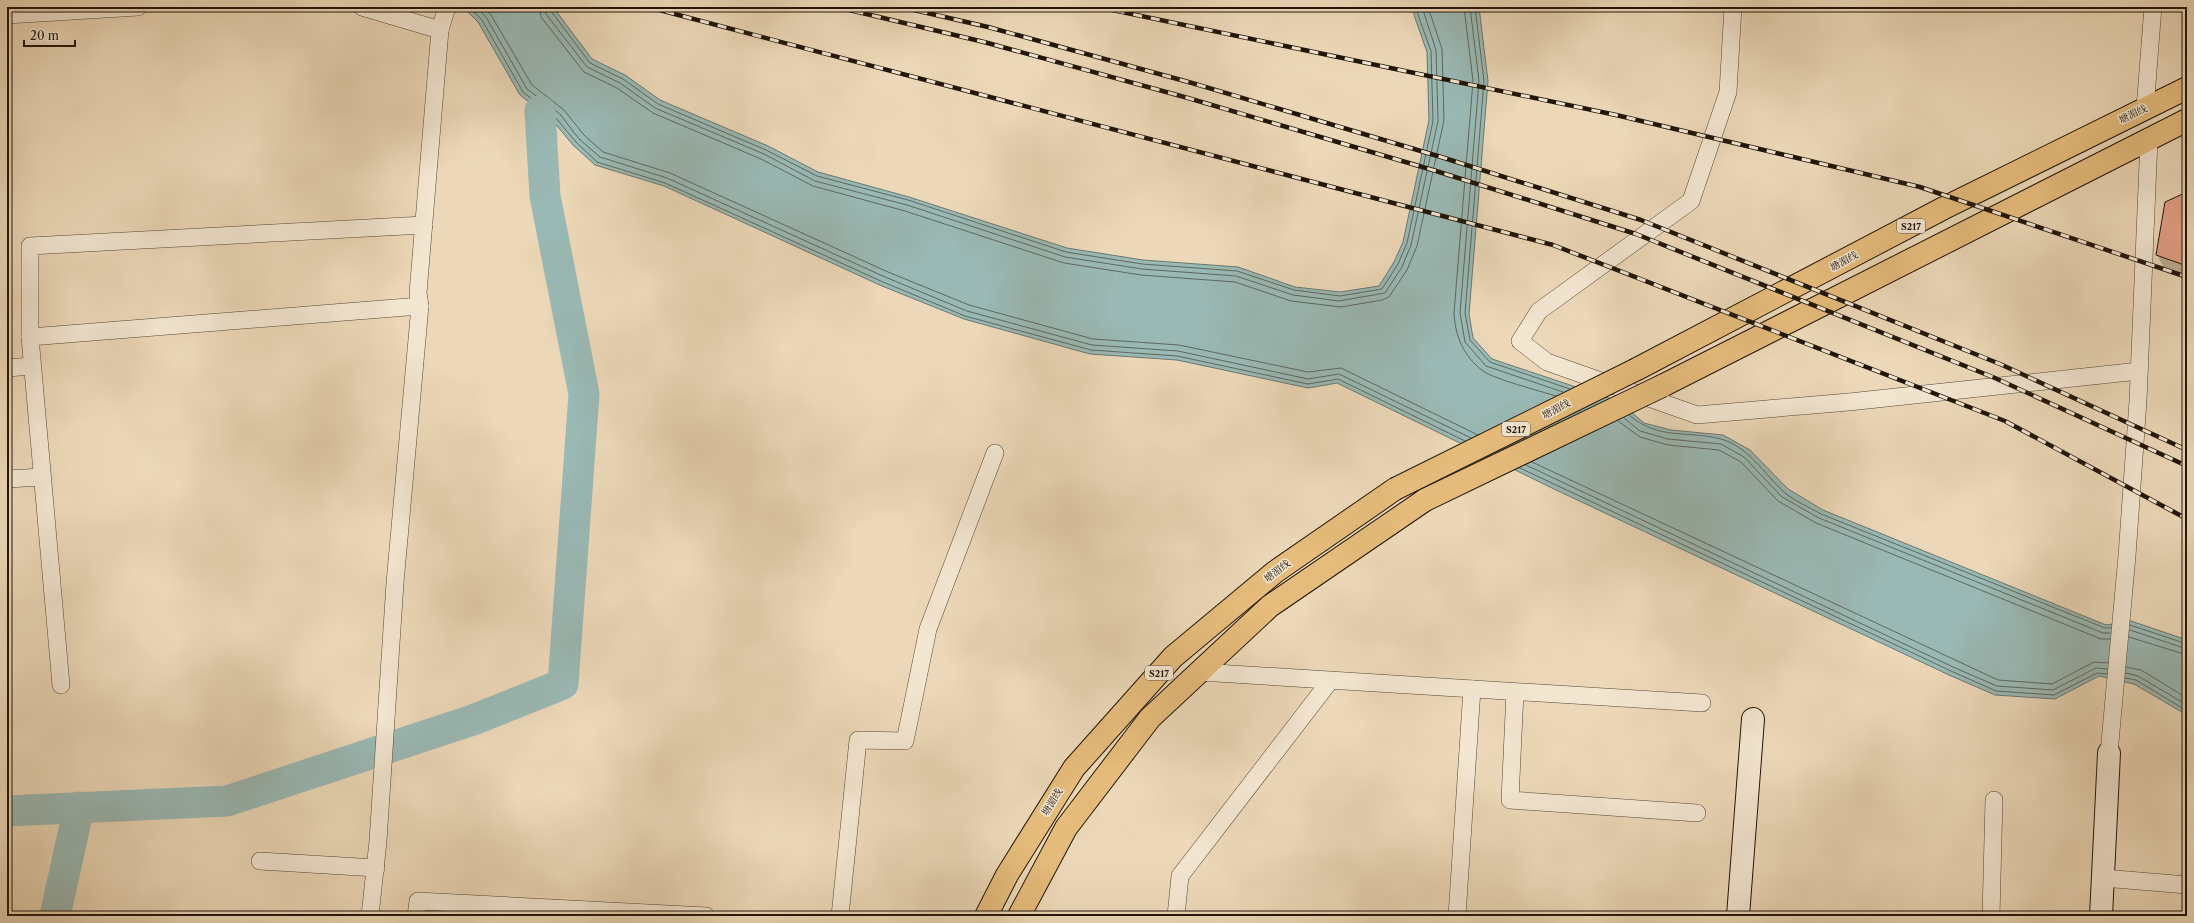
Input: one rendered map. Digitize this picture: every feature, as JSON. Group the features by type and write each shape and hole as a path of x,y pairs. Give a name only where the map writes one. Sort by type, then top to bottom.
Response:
{"main road":[{"name":"塘湄线","path":"986,916 1007,875 1074,768 1173,657 1274,572 1395,489 1637,369 1944,208 2187,88"},
{"name":"S217","path":"1019,916 1066,828 1150,718 1270,606 1425,500 1662,386 2187,120"}],"street":[{"path":"7,14 138,7"},
{"path":"362,7 440,30"},
{"path":"370,916 376,868 395,583 420,306 418,293 440,30 447,7"},
{"path":"1733,7 1728,92 1691,201 1539,311 1520,341 1547,362 1697,415 1849,402 2139,371"},
{"path":"2145,109 2153,7"},
{"path":"2101,916 2109,753 2127,556 2139,371 2149,139"},
{"path":"61,685 32,366 30,337 30,246 424,225"},
{"path":"30,337 420,306"},
{"path":"7,368 32,366"},
{"path":"840,916 858,740 904,741 928,629 995,453"},
{"path":"7,479 42,476"},
{"path":"1199,672 1702,703"},
{"path":"1176,916 1180,876 1330,681"},
{"path":"1457,916 1472,689"},
{"path":"1515,692 1510,800 1697,813"},
{"path":"1738,916 1753,719"},
{"path":"1991,916 1994,800"},
{"path":"260,861 376,868"},
{"path":"2103,878 2187,885"},
{"path":"416,916 418,901 706,916"}],"water":[{"path":"463,7 553,7 592,59 625,75 660,100 768,146 818,172 909,197 1067,248 1143,260 1238,267 1295,287 1340,292 1379,286 1394,262 1403,242 1429,120 1427,52 1414,15 1413,7 1479,7 1488,81 1469,314 1473,338 1492,359 1618,401 1644,423 1671,430 1723,435 1750,450 1788,489 1823,510 2106,625 2131,621 2187,640 2187,715 2134,684 2099,676 2055,699 1995,695 1949,675 1554,489 1337,383 1308,388 1177,360 1090,354 964,319 882,286 664,186 595,165 573,145 553,121 520,95 478,22"}],"building":[{"path":"2187,192 2187,266 2156,255 2165,202"}],"waterway":[{"path":"7,811 227,801 473,720 563,684 584,394 545,196 540,111"},
{"path":"55,916 79,807"}],"railway":[{"path":"648,7 1553,245 2005,421 2187,519"},
{"path":"837,7 984,42 1188,98 1436,171 1636,234 1995,378 2187,466"},
{"path":"901,7 988,27 1192,83 1441,157 1641,220 2000,364 2187,450"},
{"path":"1098,7 1616,115 1920,187 2187,277"}]}
